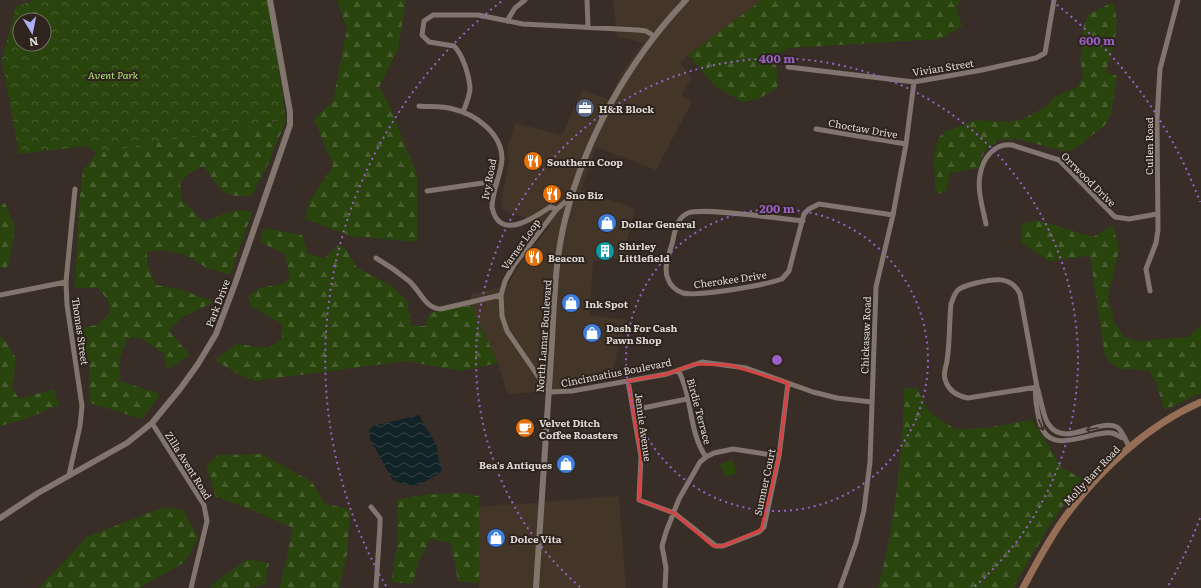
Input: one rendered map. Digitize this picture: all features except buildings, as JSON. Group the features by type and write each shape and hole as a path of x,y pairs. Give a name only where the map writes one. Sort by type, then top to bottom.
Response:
{"main road":[{"name":"Molly Barr Road","path":"1023,588 1064,517 1085,492 1130,448 1162,425 1201,402"}],"street":[{"name":"Park Drive","path":"0,518 19,504 127,443 152,423 196,367 216,334 235,284 290,125 290,112 270,0"},
{"path":"508,21 515,8 524,0"},
{"path":"587,0 588,26"},
{"name":"North Lamar Boulevard","path":"536,588 561,238 571,197 577,177 613,100 626,76 654,36 686,0"},
{"name":"Vivian Street","path":"788,67 914,82 982,70 1042,55 1045,53 1054,0"},
{"name":"Cullen Road","path":"1150,291 1146,269 1156,243 1158,230 1157,119 1160,69 1178,0"},
{"path":"463,112 468,100 470,87 460,55 451,45 429,42 426,40 421,31 424,21 433,15 478,14 508,21 544,26 588,26 646,31 654,36"},
{"name":"Chickasaw Road","path":"840,588 856,543 864,510 870,462 876,287 893,215 906,144 914,82"},
{"name":"Ivy Road","path":"419,106 442,107 463,112 478,120 489,129 497,142 502,157 492,207 493,212 500,222 507,224 518,224 532,219 550,207 557,209"},
{"name":"Choctaw Drive","path":"816,129 906,144"},
{"name":"Orrwood Drive","path":"986,224 980,176 987,157 993,149 1004,144 1012,145 1059,160 1115,217 1129,219 1157,214"},
{"path":"427,191 497,181"},
{"name":"Thomas Street","path":"69,475 80,426 82,406 67,305 66,282 75,189"},
{"name":"Varner Loop","path":"549,392 507,331 502,316 501,295 514,265 557,209 571,197"},
{"name":"Cherokee Drive","path":"803,221 705,211 688,213 677,223 667,264 666,275 668,281 678,291 693,294 759,285 782,280 788,271 803,221 804,214 809,209 819,204 893,215"},
{"path":"376,258 388,265 411,283 428,304 434,308 441,308 501,295"},
{"path":"1037,387 968,398 962,397 950,390 945,379 945,372 951,304 953,297 964,286 998,279 1010,282 1018,289 1023,307 1037,387 1042,399 1047,423 1052,429 1066,434 1110,426 1117,428 1122,433 1123,438 1130,448"},
{"path":"0,295 66,282"},
{"name":"Cincinnatius Boulevard","path":"549,392 572,391 678,370 694,364 714,363 746,368 813,392 837,398 872,402"},
{"name":"Birdie Terrace","path":"678,370 698,444 706,457"},
{"name":"Jennie Avenue","path":"628,381 641,456 639,500 674,513"},
{"name":"Sumner Court","path":"674,513 690,524 713,546 723,546 759,532 764,527 779,456 788,383"},
{"path":"1037,387 1035,396 1040,426 1049,436 1062,441 1109,433 1123,438"},
{"path":"633,410 687,400"},
{"name":"Zilla Avent Road","path":"152,423 204,505 207,521 191,588"},
{"path":"665,588 666,568 662,546 674,513 694,470 706,457 718,451 733,449 779,456"},
{"path":"372,507 380,518 376,588"}],"highlighted area":[{"path":"694,364 730,365 788,383 779,456 761,530 723,546 713,546 674,513 639,500 641,456 628,381 667,374"}],"shaded area":[{"path":"613,0 762,0 680,62 692,78 681,95 692,102 656,170 596,147 581,190 635,208 623,258 593,261 590,315 626,320 611,377 560,382 560,391 507,394 498,363 471,305 471,294 499,288 508,284 518,266 550,226 503,210 501,203 509,161 507,148 515,123 562,135 582,90 609,100 621,74 643,43 617,36"},
{"path":"619,496 626,588 479,588 478,507"}],"green space":[{"name":"Avent Park","path":"35,0 269,0 286,120 97,153 86,146 19,154 2,60 12,21 12,52 52,52 52,12 14,12 16,6"},
{"path":"337,0 406,0 398,49 379,87 389,104 417,175 417,242 351,236 305,219 309,201 333,166 314,119 333,101 347,29"},
{"path":"762,0 961,0 956,7 962,26 940,39 789,48 776,55 777,88 758,99 742,102 715,86 688,55"},
{"path":"1113,2 1116,28 1106,72 1117,76 1111,115 1105,125 1076,148 1067,152 1017,139 998,140 984,152 978,168 950,173 946,191 938,194 935,187 934,156 939,137 946,131 976,120 1006,122 1023,119 1047,106 1054,97 1078,87 1083,75 1080,58 1083,27 1089,14"},
{"path":"286,120 269,162 252,195 234,196 228,194 218,186 204,166 188,174 180,183 182,200 204,222 235,211 241,210 252,213 230,275 207,268 185,255 165,250 147,252 147,264 156,285 180,289 214,302 182,317 169,331 190,355 167,370 163,353 139,337 127,339 119,360 120,381 160,394 142,419 90,403 89,365 79,328 97,325 110,313 108,300 98,288 75,288 79,204 83,171 97,153"},
{"path":"5,203 15,228 9,264 5,269 0,267 0,205"},
{"path":"1037,220 1093,237 1113,225 1119,250 1108,296 1114,322 1125,338 1138,341 1188,337 1201,325 1201,393 1165,410 1155,381 1149,371 1119,368 1110,362 1105,356 1090,256 1049,261 1021,243 1022,224"},
{"path":"264,228 302,235 308,253 323,259 338,245 346,249 357,268 390,285 407,300 411,326 425,326 430,313 471,305 498,363 461,371 406,361 255,381 238,374 215,360 236,344 269,348 282,339 281,323 250,306 248,296 260,288 282,284 290,278 285,254 260,242"},
{"path":"0,337 4,339 16,358 12,388 19,399 54,389 59,405 25,419 0,426"},
{"path":"904,388 917,388 928,411 955,429 986,428 1032,420 1062,468 1082,478 1048,528 1013,588 878,588 889,540 897,489 902,437"},
{"path":"262,454 312,482 325,504 350,509 347,554 339,588 280,588 293,528 257,512 216,497 206,466 218,455"},
{"path":"733,460 737,473 725,477 720,464"},
{"path":"460,493 479,496 479,583 458,581 451,543 430,539 418,563 413,584 391,582 397,547 397,500 422,495"},
{"path":"164,507 183,510 198,537 185,562 139,588 39,588 87,537"},
{"path":"248,559 269,563 265,584 252,588 210,588 215,582"}],"water":[{"path":"419,415 437,446 439,462 442,468 440,473 417,486 402,484 392,479 370,439 369,430 373,426"}],"place":[{"name":"H&R Block","path":"585,108"},
{"name":"Southern Coop","path":"533,161"},
{"name":"Sno Biz","path":"552,194"},
{"name":"Dollar General","path":"607,223"},
{"name":"Shirley Littlefield","path":"605,251"},
{"name":"Beacon","path":"534,257"},
{"name":"Ink Spot","path":"571,303"},
{"name":"Dash For Cash Pawn Shop","path":"592,333"},
{"name":"Velvet Ditch Coffee Roasters","path":"525,428"},
{"name":"Bea's Antiques","path":"566,464"},
{"name":"Dolce Vita","path":"496,538"}]}
